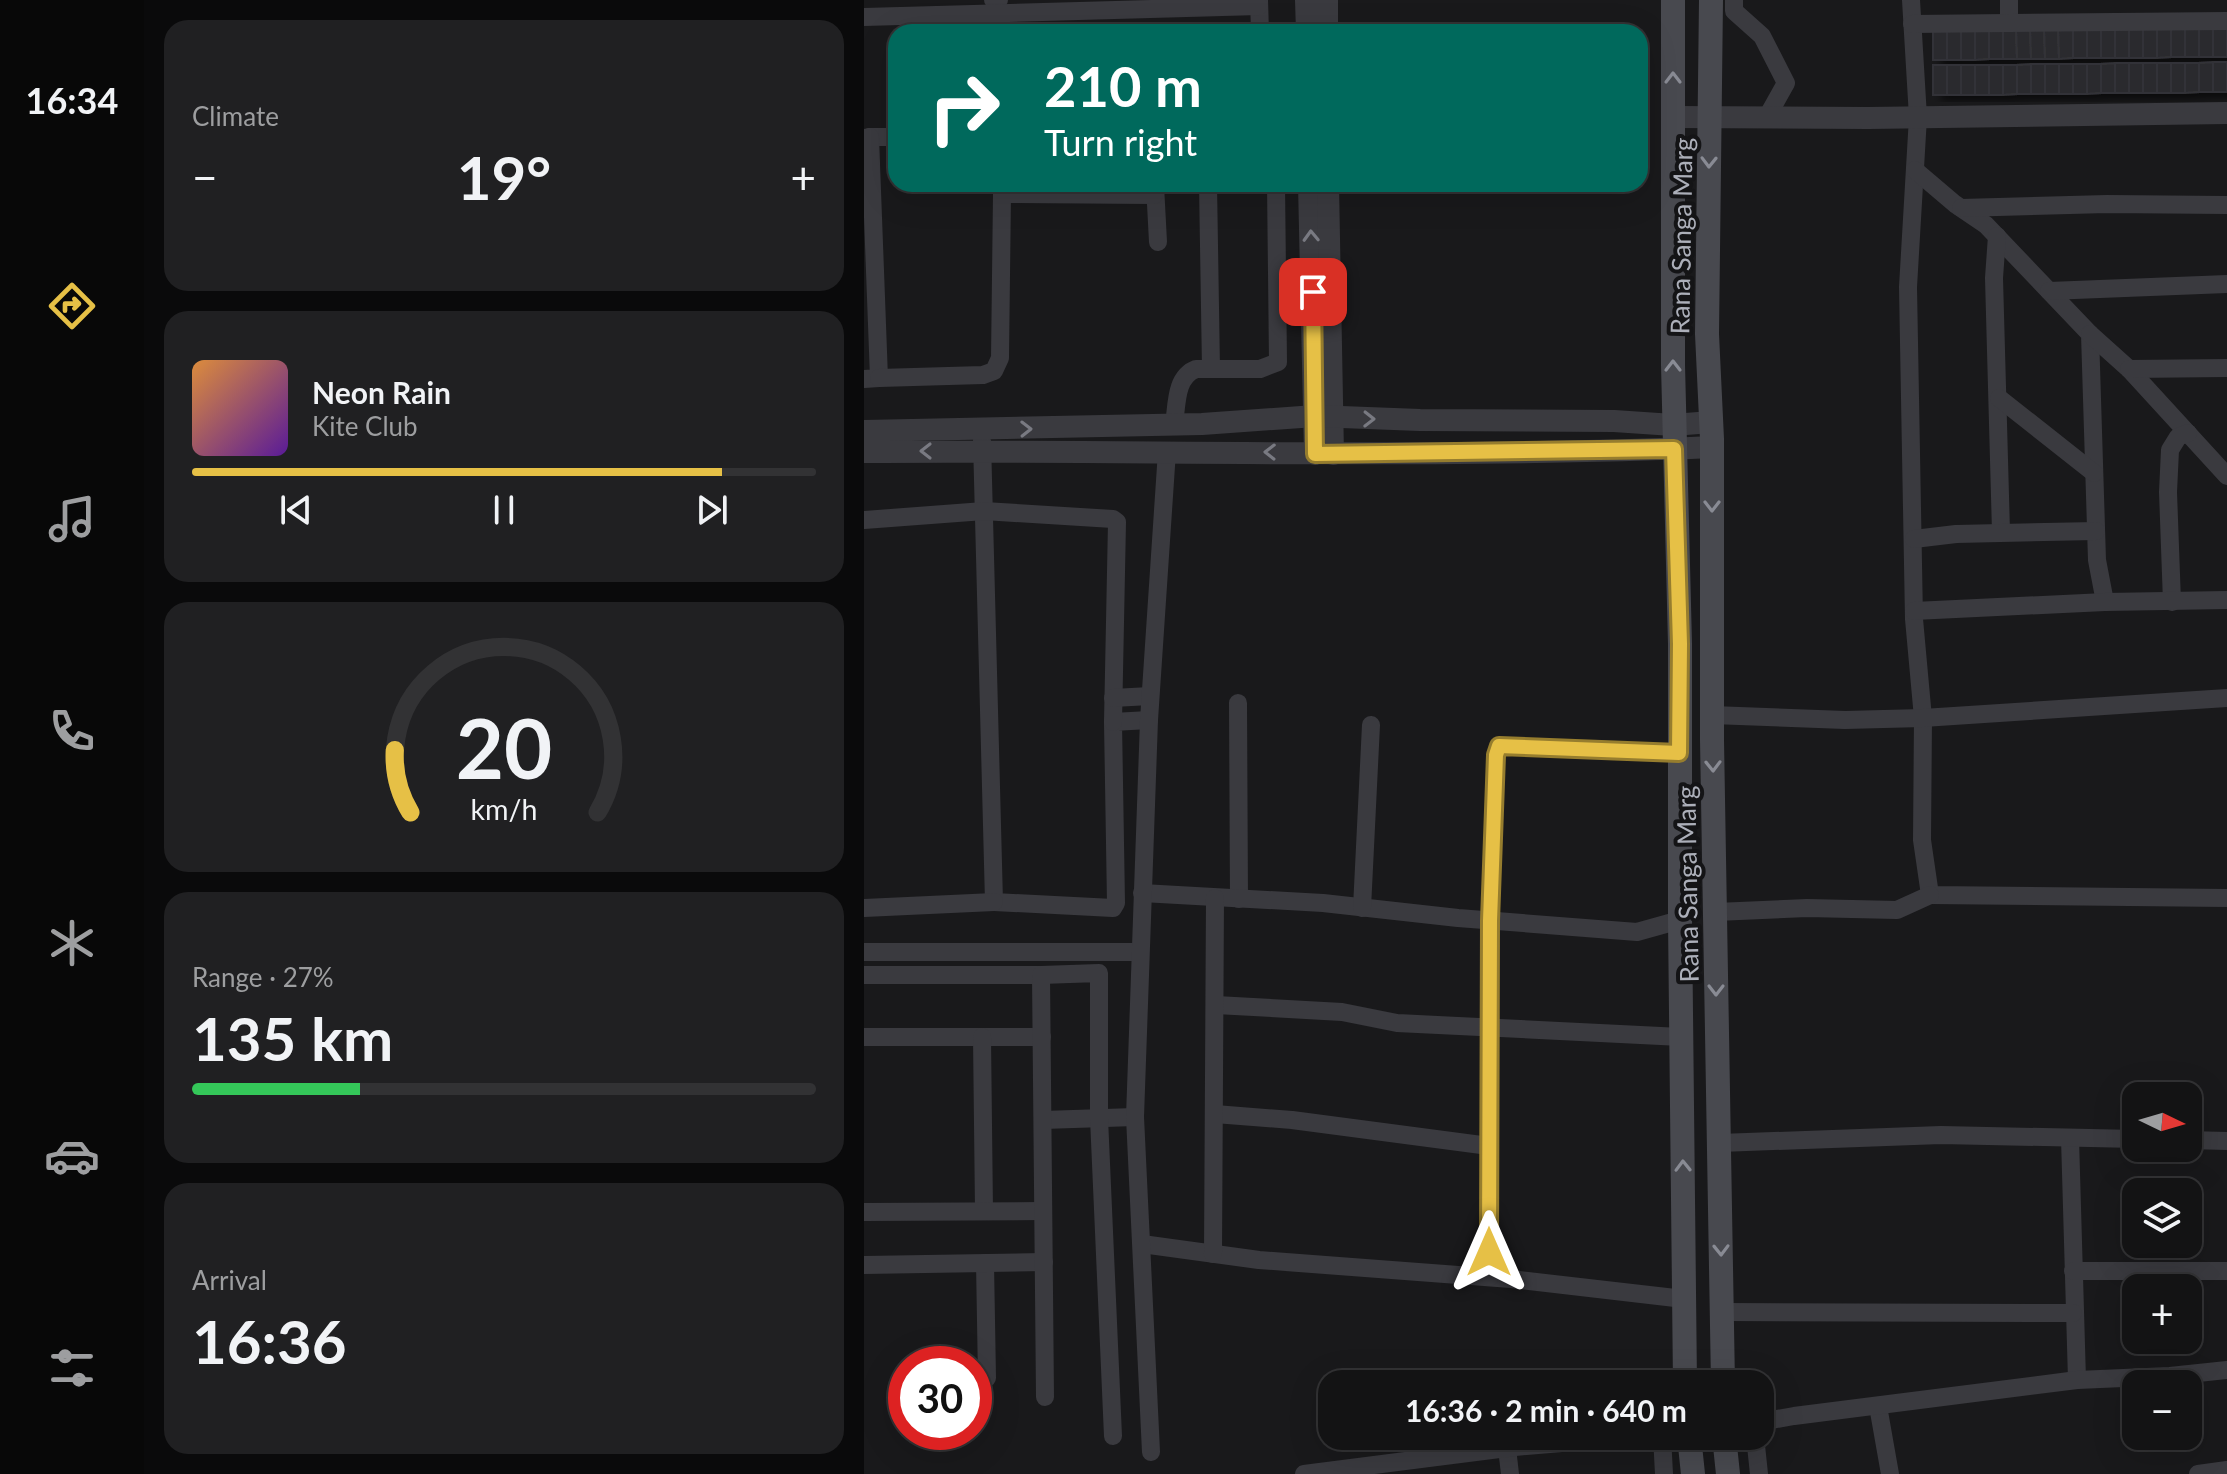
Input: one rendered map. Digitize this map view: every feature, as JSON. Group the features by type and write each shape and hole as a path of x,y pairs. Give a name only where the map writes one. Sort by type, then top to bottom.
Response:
{"main road":[{"name":"Rana Sanga Marg","path":"1673,0 1674,437 1680,644 1685,1370"},
{"name":"Rana Sanga Marg","path":"1711,0 1707,334 1712,447 1712,715 1723,1370"},
{"path":"1690,1450 1693,1474"},
{"path":"1725,1450 1728,1474"}],"street":[{"path":"1306,0 1307,24"},
{"path":"1327,0 1327,24"},
{"path":"1734,0 1734,11 1762,36 1786,83 1767,117"},
{"path":"1911,0 1918,117 1908,287 1914,611 1923,718 1922,840 1930,895"},
{"path":"2009,0 2009,23"},
{"path":"864,17 887,8 929,24 1179,11 1259,3 1260,24"},
{"path":"1912,24 2227,21"},
{"path":"1673,117 2227,113"},
{"path":"888,137 867,138 871,379 983,375 994,371 1000,358 1002,192"},
{"path":"1915,170 1997,236 2090,334 2129,369 2227,476"},
{"path":"1154,192 1158,242"},
{"path":"1208,192 1211,369"},
{"path":"1174,425 1181,380 1186,372 1196,369 1260,369 1278,362 1276,192"},
{"path":"1310,192 1324,417"},
{"path":"1324,454 1328,192"},
{"path":"1961,208 2227,205"},
{"path":"1997,236 1994,278 2001,532"},
{"path":"2049,291 2227,284"},
{"path":"2090,334 2097,560 2105,602"},
{"path":"2129,369 2227,368"},
{"path":"1999,398 2094,473"},
{"path":"864,452 1174,425 1324,417 1614,421 1712,447"},
{"path":"864,431 1167,451 1324,454 1674,437 1711,422"},
{"path":"2172,602 2168,492 2170,450 2178,437 2188,433"},
{"path":"982,440 994,902"},
{"path":"2203,450 2227,449"},
{"path":"1151,1452 1135,1117 1150,696 1167,451"},
{"path":"864,520 984,511 1113,519 1117,522 1113,698 1116,903 1113,908 994,902 864,908"},
{"path":"1914,539 2001,532 2096,531"},
{"path":"1914,611 2227,600"},
{"path":"1113,698 1150,696"},
{"path":"1712,715 1845,720 1923,718 2227,698"},
{"path":"1238,703 1239,899"},
{"path":"1113,722 1149,720"},
{"path":"1362,908 1371,725"},
{"path":"1490,1277 1490,921 1496,755 1499,746 1679,753"},
{"path":"1142,893 1637,932 1680,920"},
{"path":"1716,912 1807,908 1897,910 1930,895 2227,898"},
{"path":"1213,1254 1215,898"},
{"path":"864,952 1140,952"},
{"path":"864,975 1099,973 1099,1118 1113,1436"},
{"path":"1041,975 1045,1397"},
{"path":"1216,1005 1342,1012 1397,1023 1681,1037"},
{"path":"864,1037 1042,1037"},
{"path":"982,1037 984,1211"},
{"path":"1215,1114 1292,1120 1489,1146"},
{"path":"1043,1120 1135,1117"},
{"path":"1720,1143 1941,1135 2122,1139"},
{"path":"2070,1138 2077,1380"},
{"path":"2202,1140 2227,1141"},
{"path":"864,1212 1043,1211"},
{"path":"1142,1244 1213,1254 1490,1277 1684,1299"},
{"path":"864,1265 1044,1262"},
{"path":"985,1263 986,1346"},
{"path":"2073,1271 2227,1271"},
{"path":"1722,1312 2073,1313"},
{"path":"1774,1420 2077,1380 2227,1370"},
{"path":"1878,1406 1890,1474"},
{"path":"1304,1474 1491,1450"},
{"path":"1507,1450 1510,1474"},
{"path":"1663,1450 1664,1474"},
{"path":"1756,1450 1759,1474"},
{"path":"2198,1474 2227,1470"}],"building":[{"path":"2199,27 2213,27 2213,57 2199,57"},
{"path":"2199,27 2199,57 2185,57 2185,28"},
{"path":"2213,27 2227,27 2227,57 2213,57"},
{"path":"2087,28 2101,28 2101,58 2087,58"},
{"path":"2087,28 2087,58 2073,58 2073,29"},
{"path":"2101,28 2115,28 2115,58 2101,58"},
{"path":"2115,28 2129,28 2129,58 2115,58"},
{"path":"2129,28 2143,28 2143,58 2129,58"},
{"path":"2143,28 2157,28 2157,58 2143,58"},
{"path":"2157,28 2171,28 2171,57 2157,58"},
{"path":"2171,28 2185,28 2185,57 2171,57"},
{"path":"2003,29 2016,29 2017,59 2003,59"},
{"path":"2003,29 2003,59 1989,59 1989,30"},
{"path":"2016,29 2030,29 2031,59 2017,59"},
{"path":"2030,29 2044,29 2045,59 2031,59"},
{"path":"2044,29 2058,29 2059,59 2045,59"},
{"path":"2058,29 2073,29 2073,58 2059,59"},
{"path":"1933,30 1947,30 1947,60 1933,60"},
{"path":"1947,30 1961,30 1961,60 1947,60"},
{"path":"1961,30 1975,30 1975,60 1961,60"},
{"path":"1975,30 1989,30 1989,59 1975,60"},
{"path":"2213,62 2227,62 2227,92 2213,92"},
{"path":"2213,62 2213,92 2199,92 2199,63"},
{"path":"2115,63 2129,63 2129,93 2115,93"},
{"path":"2115,63 2115,93 2101,93 2101,64"},
{"path":"2129,63 2143,63 2143,93 2129,93"},
{"path":"2143,63 2157,63 2157,93 2143,93"},
{"path":"2157,63 2171,63 2171,93 2157,93"},
{"path":"2171,63 2185,63 2185,93 2171,93"},
{"path":"2185,63 2199,63 2199,92 2185,93"},
{"path":"2031,64 2045,64 2045,94 2031,94"},
{"path":"2031,64 2031,94 2017,94 2017,65"},
{"path":"2045,64 2059,64 2059,94 2045,94"},
{"path":"2059,64 2073,64 2073,94 2059,94"},
{"path":"2073,64 2087,64 2087,94 2073,94"},
{"path":"2087,64 2101,64 2101,93 2087,94"},
{"path":"1933,65 1947,65 1947,95 1933,95"},
{"path":"1947,65 1961,65 1961,95 1947,95"},
{"path":"1961,65 1975,65 1975,95 1961,95"},
{"path":"1975,65 1989,65 1989,95 1975,95"},
{"path":"1989,65 2003,65 2003,95 1989,95"},
{"path":"2003,65 2017,65 2017,94 2003,95"}],"route":[{"path":"1313,292 1315,454 1674,449 1680,644 1679,753 1499,746 1496,755 1490,921 1489,1252"}]}
